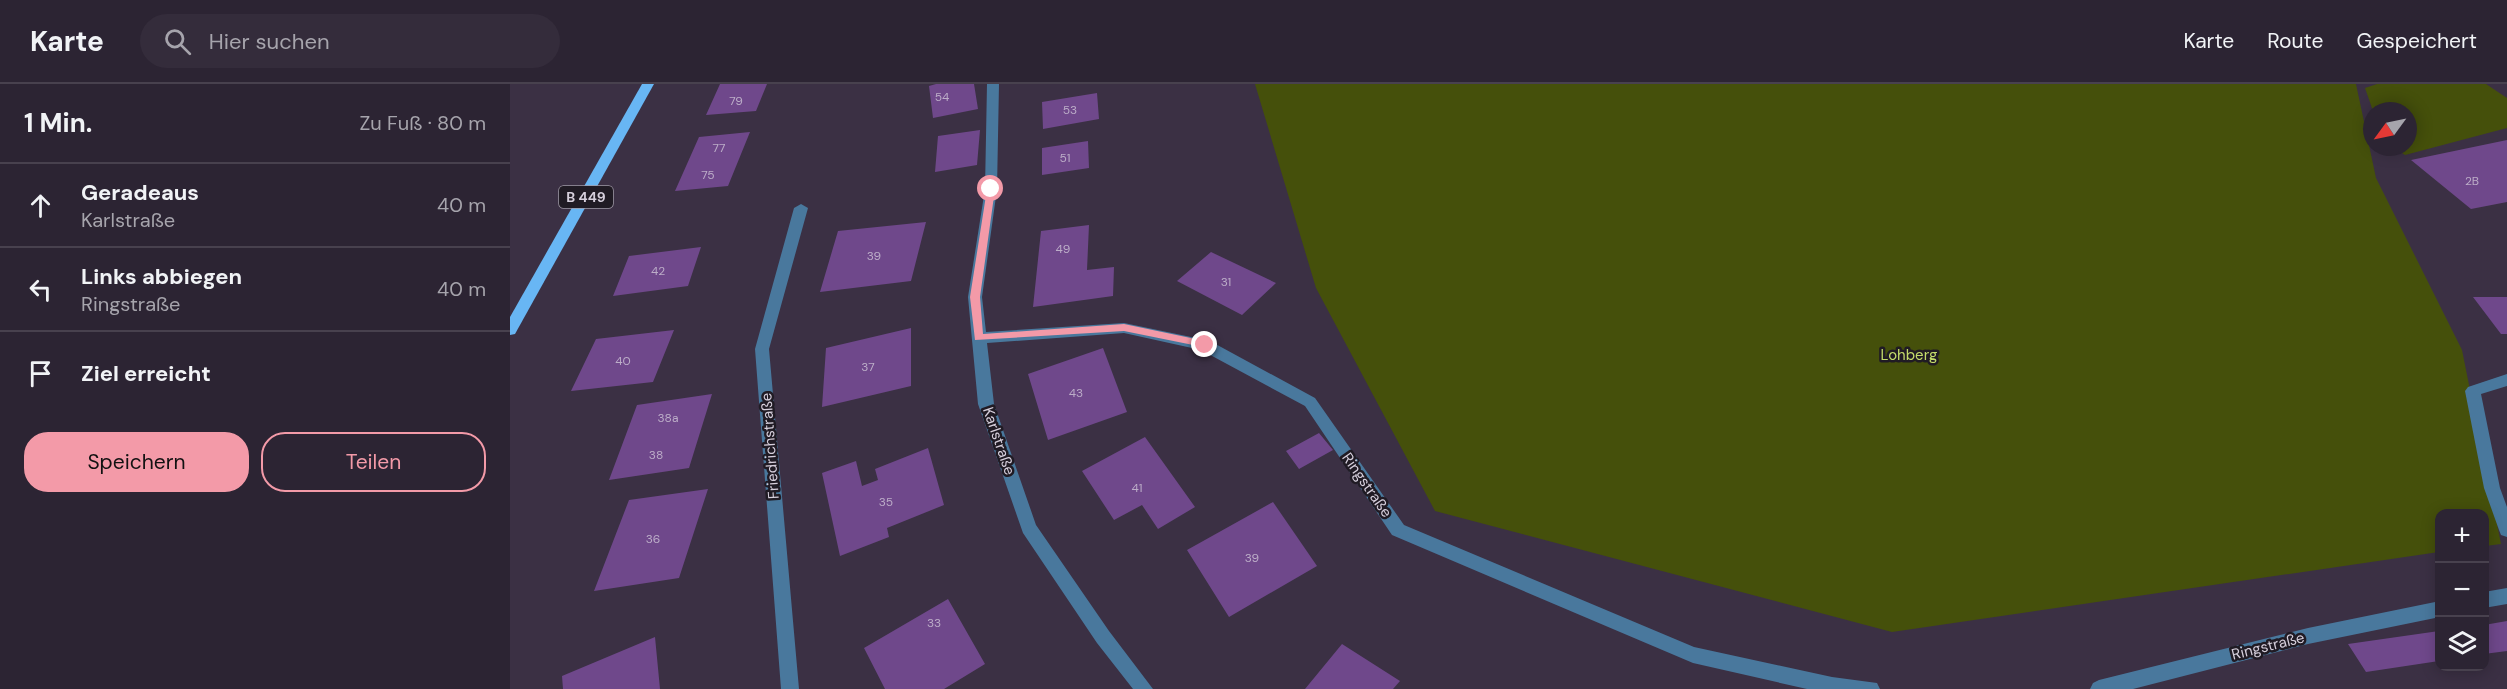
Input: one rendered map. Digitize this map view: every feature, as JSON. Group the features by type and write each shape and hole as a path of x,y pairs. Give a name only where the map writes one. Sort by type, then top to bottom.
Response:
{"main road":[{"name":"B 449","path":"510,330 516,310 648,84"}],"street":[{"name":"Karlstraße","path":"993,84 991,189 975,297 986,404 1029,528 1103,637 1144,689"},
{"name":"Friedrichstraße","path":"790,689 762,349 801,208"},
{"name":"Ringstraße","path":"978,338 1124,328 1205,345 1310,402 1398,530 1693,655 1832,686 1871,689"},
{"path":"2507,380 2473,391 2492,488 2507,530"},
{"path":"2489,599 2507,596"},
{"name":"Ringstraße","path":"2099,689 2308,636 2435,610"}],"green space":[{"name":"Lohberg","path":"1255,84 2356,84 2363,117 2363,156 2371,156 2376,178 2462,350 2501,544 2489,546 2489,509 2435,509 2435,553 1892,632 1435,511 1316,288"},
{"path":"2377,84 2486,84 2507,98 2507,128 2417,152 2417,102 2370,102 2365,88"}],"building":[{"path":"720,84 767,84 756,111 706,115"},
{"path":"974,84 978,109 933,118 929,86"},
{"path":"1097,93 1099,119 1043,129 1042,102"},
{"path":"980,130 977,165 935,172 938,136"},
{"path":"750,132 728,186 675,191 699,137"},
{"path":"2507,140 2507,202 2471,209 2411,160"},
{"path":"1088,141 1089,168 1042,175 1042,148"},
{"path":"926,222 911,281 820,292 838,231"},
{"path":"1089,225 1087,270 1114,267 1113,296 1033,307 1041,231"},
{"path":"701,247 688,286 613,296 629,256"},
{"path":"1211,252 1276,283 1242,315 1177,281"},
{"path":"2473,297 2507,297 2507,334 2501,334"},
{"path":"911,328 911,386 822,407 826,348"},
{"path":"674,330 653,382 571,391 596,339"},
{"path":"1103,348 1127,412 1048,440 1028,374"},
{"path":"712,394 689,468 609,480 637,405"},
{"path":"1319,433 1333,450 1299,469 1286,451"},
{"path":"1145,437 1195,507 1158,529 1142,505 1114,520 1082,471"},
{"path":"928,448 944,505 887,528 889,537 840,556 822,473 856,461 862,486 878,480 875,469"},
{"path":"708,489 679,578 594,591 629,500"},
{"path":"1273,502 1317,566 1229,617 1187,550"},
{"path":"948,599 985,664 944,689 885,689 864,648"},
{"path":"2507,621 2507,651 2489,653 2489,624"},
{"path":"2435,632 2435,662 2366,672 2348,644"},
{"path":"655,637 660,689 563,689 562,676"},
{"path":"1342,644 1400,681 1393,689 1305,689"}],"route":[{"path":"991,189 975,297 978,338 1124,328 1205,345"}]}
